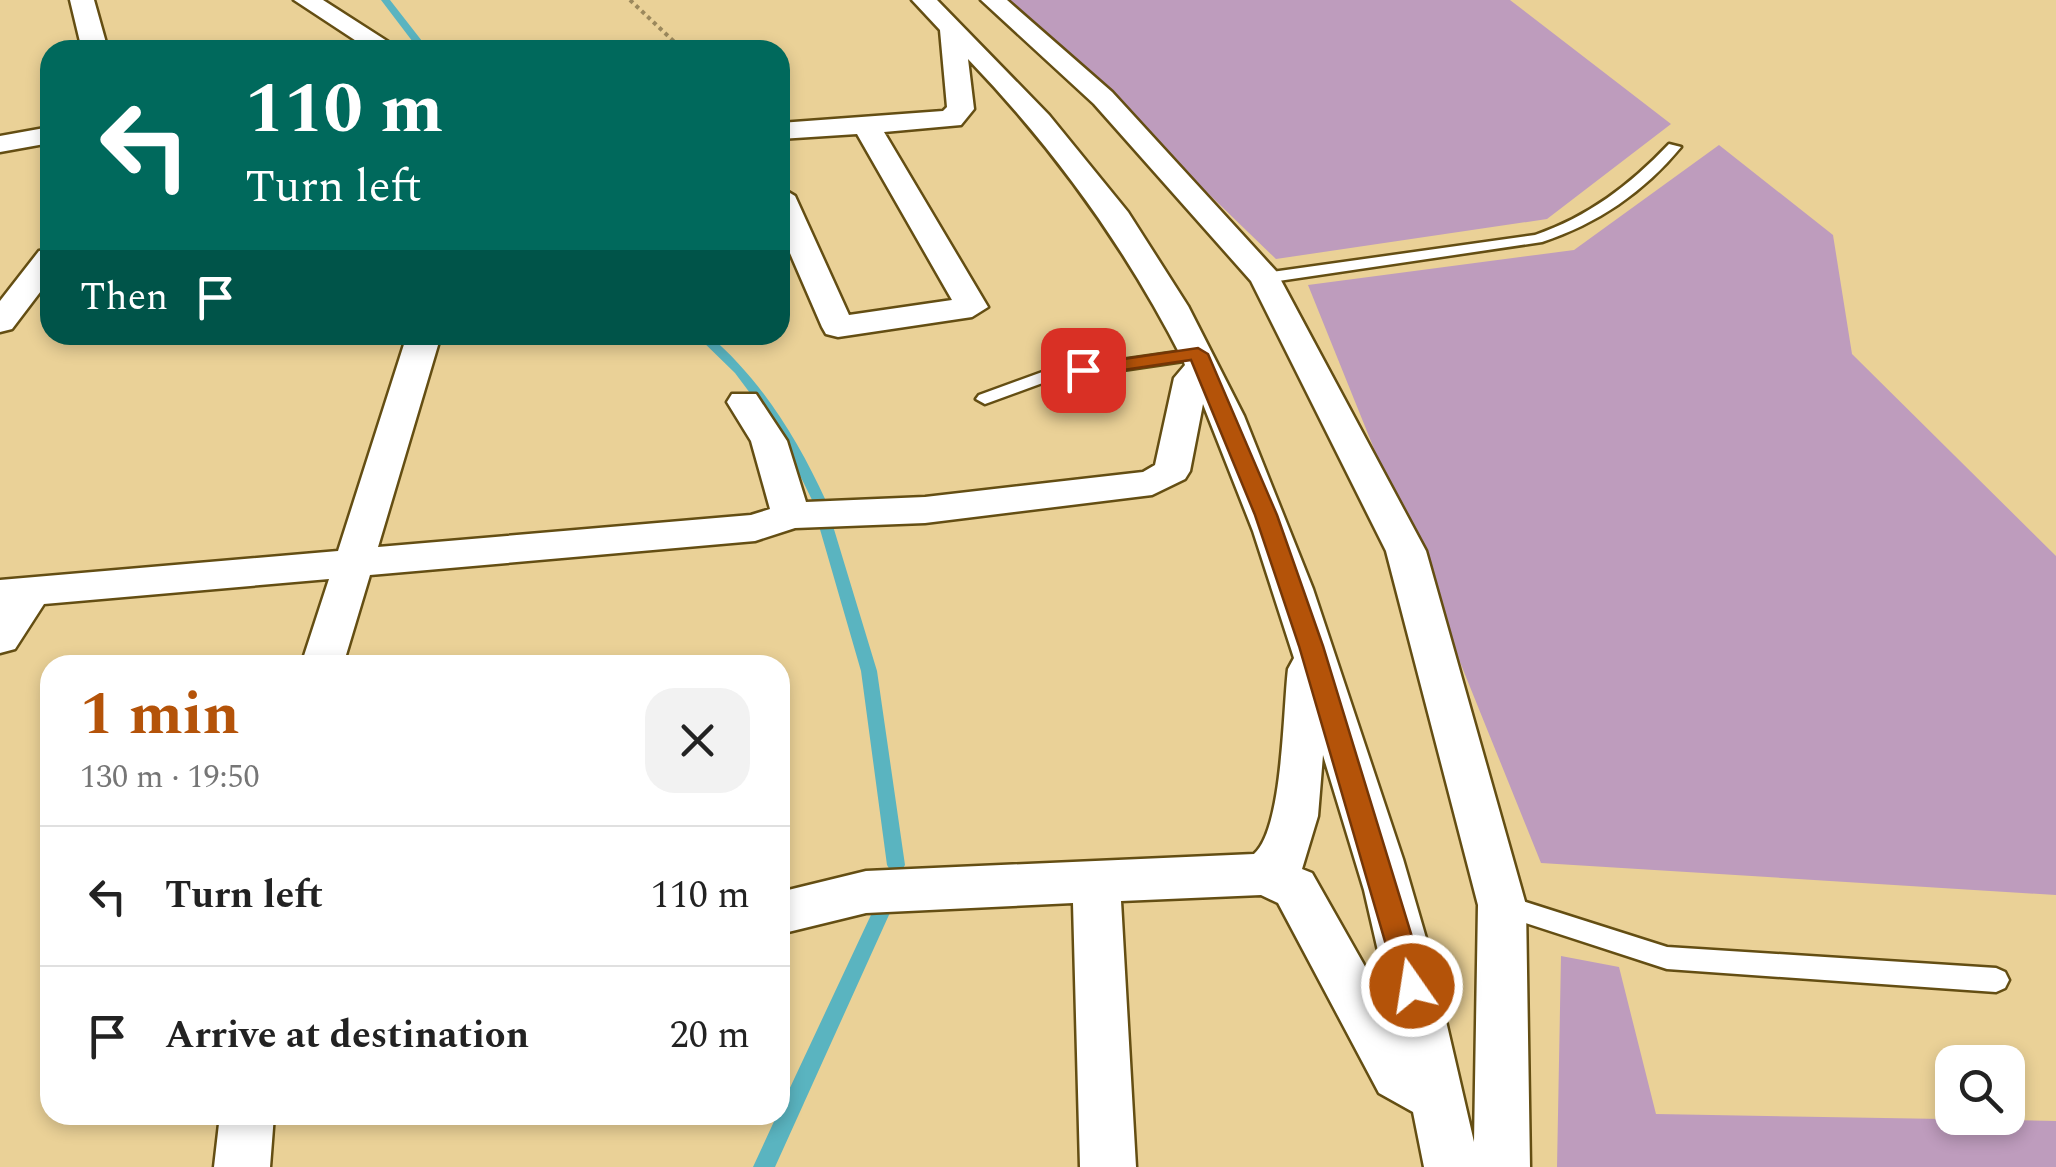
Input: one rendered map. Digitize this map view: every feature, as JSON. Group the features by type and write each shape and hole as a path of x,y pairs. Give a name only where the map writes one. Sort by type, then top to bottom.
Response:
{"street":[{"path":"82,0 92,40"},
{"path":"306,0 372,40"},
{"path":"993,0 1103,98 1266,278 1406,551 1502,906 1502,1167"},
{"path":"790,131 937,121 961,110 938,14"},
{"path":"938,14 1025,105 1085,178 1140,252 1201,360 1266,515 1311,646 1405,949 1452,1167"},
{"path":"790,219 838,327 972,307 867,127"},
{"path":"0,144 40,137"},
{"path":"0,322 40,271"},
{"path":"325,655 421,345"},
{"path":"0,638 16,594 755,528 791,515 924,510 1152,483 1172,471 1191,378 1201,360"},
{"path":"744,402 769,441 791,515"},
{"path":"1264,874 1285,856 1295,816 1311,646"},
{"path":"790,911 866,892 1264,874 1295,888 1398,1075 1436,1097"},
{"path":"1096,880 1108,1167"},
{"path":"242,1167 246,1125"}],"lane":[{"path":"1266,278 1537,239 1564,231 1585,224 1651,172 1674,147"},
{"path":"984,399 1044,376 1201,360"},
{"path":"1502,906 1666,958 1996,980"}],"path":[{"path":"630,0 672,40"}],"shaded area":[{"path":"1008,0 1510,0 1671,124 1547,219 1276,259"},
{"path":"1719,145 1833,235 1852,354 2056,556 2056,895 1541,863 1308,285 1574,250"},
{"path":"1561,956 1619,967 1656,1114 1935,1119 1935,1135 2025,1135 2025,1120 2056,1121 2056,1167 1557,1167"}],"waterway":[{"path":"385,0 416,40"},
{"path":"713,345 770,411 819,501"},
{"path":"826,526 869,671 896,865"},
{"path":"790,1110 884,906"},
{"path":"764,1167 783,1125"}],"route":[{"path":"1083,370 1198,354 1266,515 1311,646 1405,949 1412,986"}]}
